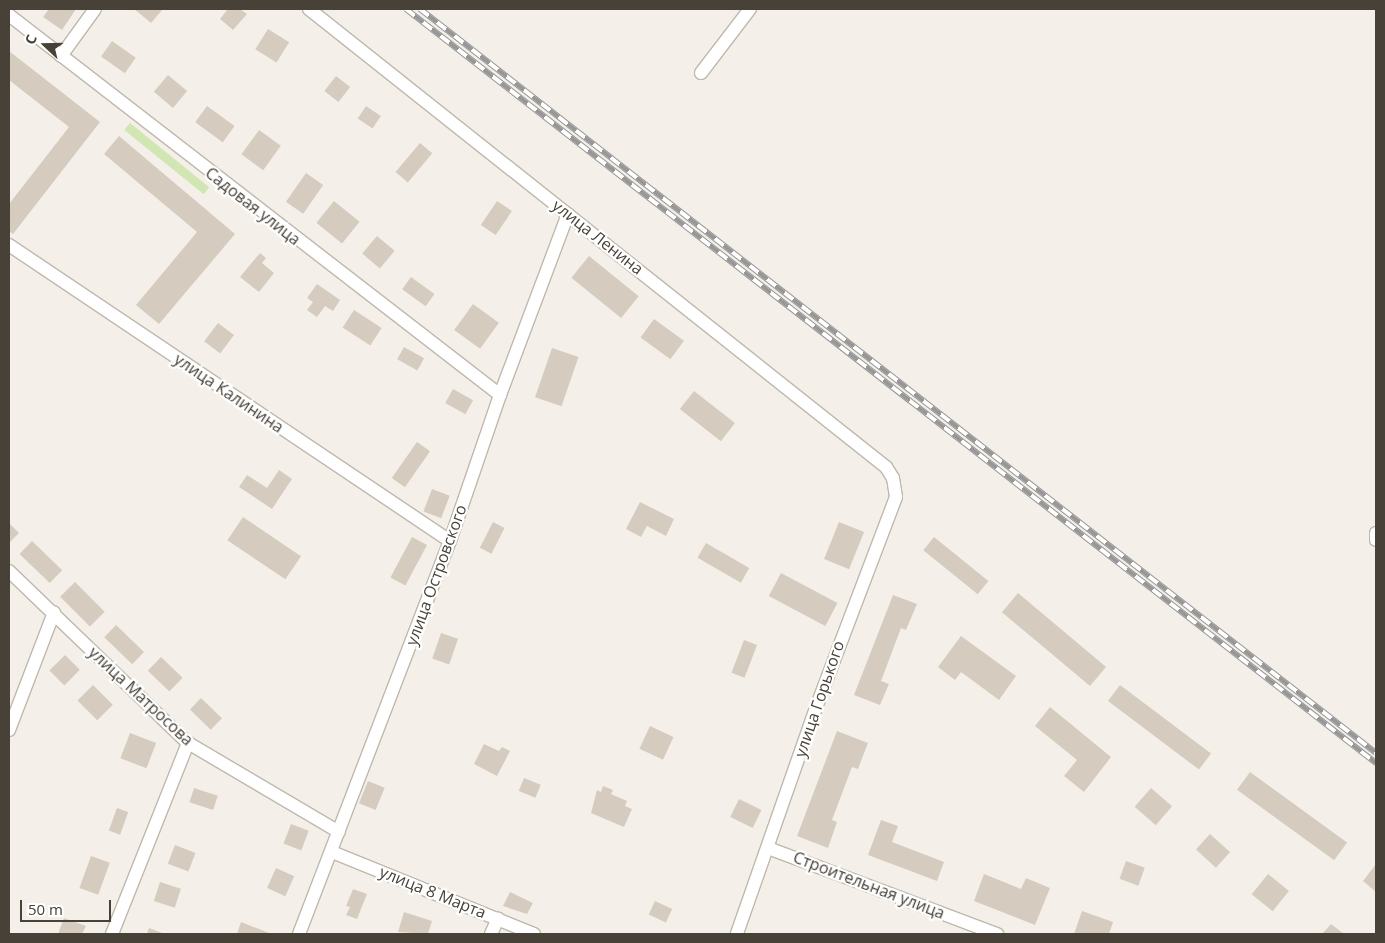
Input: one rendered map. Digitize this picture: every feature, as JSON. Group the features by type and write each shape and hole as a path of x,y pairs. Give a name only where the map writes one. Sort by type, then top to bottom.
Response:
{"street":[{"path":"60,56 95,9"},
{"name":"улица Ленина","path":"309,9 886,466"},
{"path":"701,74 750,9"},
{"name":"Садовая улица","path":"9,15 500,395"},
{"name":"улица Островского","path":"299,934 450,540 500,395 568,214"},
{"name":"улица Калинина","path":"9,244 450,540"},
{"name":"улица Горького","path":"737,934 856,597 896,497 893,478 886,466"},
{"path":"1376,533 1376,540"},
{"name":"улица Матросова","path":"9,570 188,743 339,832"},
{"path":"9,730 54,612"},
{"path":"112,934 188,743"},
{"name":"Строительная улица","path":"768,848 997,934"},
{"name":"улица 8 Марта","path":"332,852 534,934"},
{"path":"491,934 498,918"}],"green space":[{"path":"130,123 209,187 204,194 124,130"}],"building":[{"path":"49,9 76,9 62,30 43,17"},
{"path":"134,9 163,9 151,23"},
{"path":"228,9 240,9 247,14 233,30 220,19"},
{"path":"268,29 289,42 276,63 255,49"},
{"path":"112,41 136,58 125,73 101,57"},
{"path":"9,51 100,122 13,234 9,231 9,204 69,127 9,80"},
{"path":"168,75 187,91 173,108 154,92"},
{"path":"336,76 350,87 338,102 324,91"},
{"path":"207,106 235,126 223,142 195,122"},
{"path":"366,106 381,116 373,129 358,118"},
{"path":"259,130 281,146 263,170 241,154"},
{"path":"119,136 235,234 159,324 136,305 197,232 104,154"},
{"path":"420,143 432,153 408,182 396,172"},
{"path":"306,173 323,185 303,214 286,202"},
{"path":"334,201 360,222 342,244 316,223"},
{"path":"497,201 512,211 496,235 481,225"},
{"path":"377,236 395,251 380,268 362,254"},
{"path":"260,253 266,258 262,263 274,273 259,292 240,277"},
{"path":"589,256 639,296 621,318 571,278"},
{"path":"411,277 434,294 426,306 402,289"},
{"path":"317,284 340,300 333,311 325,306 317,317 307,310 313,302 307,298"},
{"path":"473,304 499,323 480,349 454,330"},
{"path":"354,310 382,328 370,346 343,328"},
{"path":"654,319 684,341 670,359 640,338"},
{"path":"218,323 234,335 220,353 204,341"},
{"path":"404,347 424,358 417,370 397,359"},
{"path":"552,348 578,357 562,406 535,397"},
{"path":"453,389 473,400 465,414 445,403"},
{"path":"694,391 735,423 721,441 680,409"},
{"path":"417,442 430,451 405,487 392,478"},
{"path":"279,470 292,479 272,509 239,487 247,475 267,488"},
{"path":"432,489 450,496 441,518 423,511"},
{"path":"640,502 674,519 666,536 647,526 641,537 626,529"},
{"path":"243,517 301,556 285,579 227,540"},
{"path":"493,522 505,528 491,554 480,548"},
{"path":"839,522 864,532 849,569 824,559"},
{"path":"9,523 19,533 9,543"},
{"path":"412,537 427,545 405,586 390,578"},
{"path":"934,537 988,581 978,594 923,550"},
{"path":"32,541 62,570 50,583 19,554"},
{"path":"706,543 749,568 741,583 698,558"},
{"path":"781,573 838,603 825,626 769,596"},
{"path":"75,582 105,612 90,627 60,597"},
{"path":"1018,593 1106,667 1090,686 1002,612"},
{"path":"893,595 917,604 906,630 901,628 881,681 889,684 880,705 854,695"},
{"path":"116,625 144,652 132,664 104,637"},
{"path":"441,633 458,639 449,664 432,659"},
{"path":"961,636 1016,676 999,700 961,672 955,680 938,667"},
{"path":"744,640 757,645 745,678 731,673"},
{"path":"65,655 80,670 64,685 49,671"},
{"path":"161,657 183,678 169,692 148,671"},
{"path":"93,685 113,705 97,720 77,701"},
{"path":"1120,685 1211,754 1199,770 1108,701"},
{"path":"201,698 222,718 211,730 190,710"},
{"path":"1050,707 1111,757 1084,792 1064,776 1077,760 1035,726"},
{"path":"650,726 674,737 663,760 639,749"},
{"path":"837,731 868,743 858,769 852,767 832,820 837,822 828,848 797,836"},
{"path":"130,733 156,743 146,768 120,758"},
{"path":"484,744 499,751 502,747 510,751 497,776 474,764"},
{"path":"1250,772 1347,843 1334,860 1237,790"},
{"path":"524,778 541,785 535,798 519,791"},
{"path":"368,781 385,788 376,810 359,803"},
{"path":"603,786 613,790 611,794 627,801 625,806 632,809 624,827 591,813 597,790 601,792"},
{"path":"194,788 218,796 213,810 189,802"},
{"path":"1151,788 1172,806 1156,825 1135,807"},
{"path":"739,799 761,810 753,828 730,817"},
{"path":"117,808 128,812 120,835 109,831"},
{"path":"881,820 898,826 892,842 944,862 937,881 868,855"},
{"path":"291,824 309,831 301,850 283,844"},
{"path":"1210,834 1230,852 1216,868 1196,850"},
{"path":"175,845 196,853 188,872 168,864"},
{"path":"91,856 110,863 98,895 79,888"},
{"path":"1126,861 1145,868 1138,886 1120,879"},
{"path":"1376,864 1376,892 1363,881"},
{"path":"276,868 294,876 285,896 267,888"},
{"path":"984,874 1021,889 1026,878 1050,888 1035,925 974,901"},
{"path":"1268,874 1289,891 1273,911 1252,894"},
{"path":"160,882 181,889 175,908 154,901"},
{"path":"353,889 367,894 357,919 346,915 350,907 346,906"},
{"path":"510,892 533,903 527,914 503,906"},
{"path":"655,901 672,909 666,923 649,915"},
{"path":"1082,911 1113,922 1109,934 1074,934"},
{"path":"404,912 432,921 428,934 398,932"},
{"path":"64,918 86,926 82,934 58,934"},
{"path":"241,922 269,933 269,934 237,934"},
{"path":"1331,924 1344,934 1322,934"},
{"path":"149,928 165,934 147,934"}],"railway":[{"path":"406,9 1376,763"},
{"path":"420,9 1376,753"}]}
